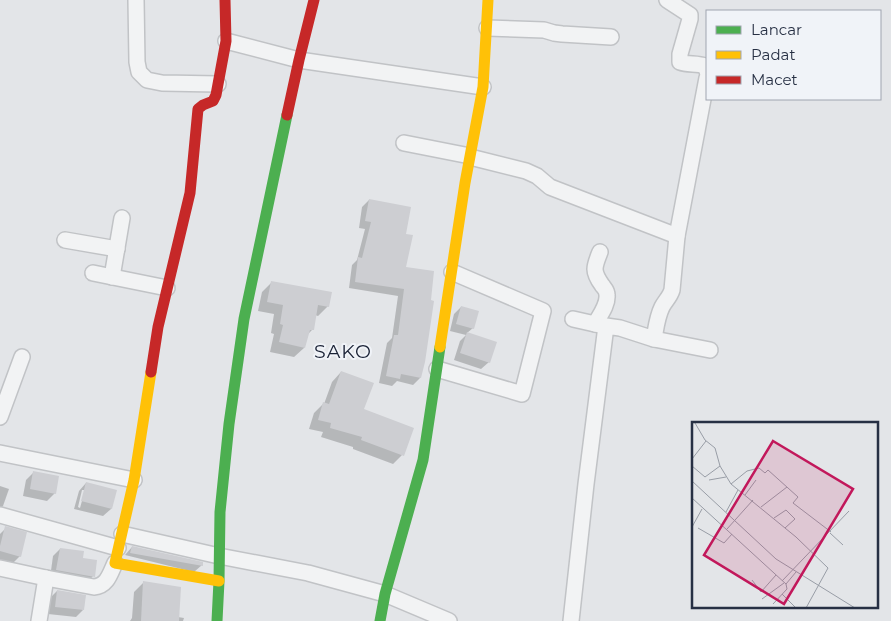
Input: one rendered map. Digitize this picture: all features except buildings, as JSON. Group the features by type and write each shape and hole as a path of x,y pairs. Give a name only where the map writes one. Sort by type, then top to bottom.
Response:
{"street":[{"path":"136,0 137,62 140,72 147,80 162,83 218,84"},
{"path":"0,568 94,587 106,582 115,563 134,480 158,327 190,193 198,109 203,104 213,102 216,99 226,41 225,0"},
{"path":"217,621 220,512 229,424 244,319 299,60 314,0"},
{"path":"380,621 385,594 422,460 470,156 483,87 488,0"},
{"path":"667,0 690,15 680,54 680,62 700,64 706,68"},
{"path":"487,28 544,30 562,34 612,37"},
{"path":"226,41 299,60 483,87"},
{"path":"654,339 659,315 663,305 671,295 676,236 706,83"},
{"path":"404,142 519,169 532,174 550,187 676,236"},
{"path":"112,277 122,218"},
{"path":"65,240 117,249"},
{"path":"571,621 586,484 600,325 607,299 607,291 596,276 595,271 595,264 600,252"},
{"path":"437,369 522,394 543,311 452,272"},
{"path":"93,273 167,288"},
{"path":"573,319 620,328 654,339 710,350"},
{"path":"0,417 22,357"},
{"path":"0,453 134,480"},
{"path":"0,515 120,541 219,556 308,573 385,594 449,621"},
{"path":"115,563 219,581"},
{"path":"39,621 46,578"}],"traffic: fast":[{"path":"217,621 220,512 229,424 244,319 287,115"},
{"path":"380,621 385,594 423,460 440,347"}],"traffic: slow":[{"path":"440,347 465,183 483,87 488,0"},
{"path":"151,372 134,480 115,563 219,581"}],"traffic: jam":[{"path":"151,372 158,327 190,193 198,109 213,101 216,95 226,41 225,0"},
{"path":"287,115 314,0"}],"district":[{"name":"SAKO","path":"343,351"}]}
